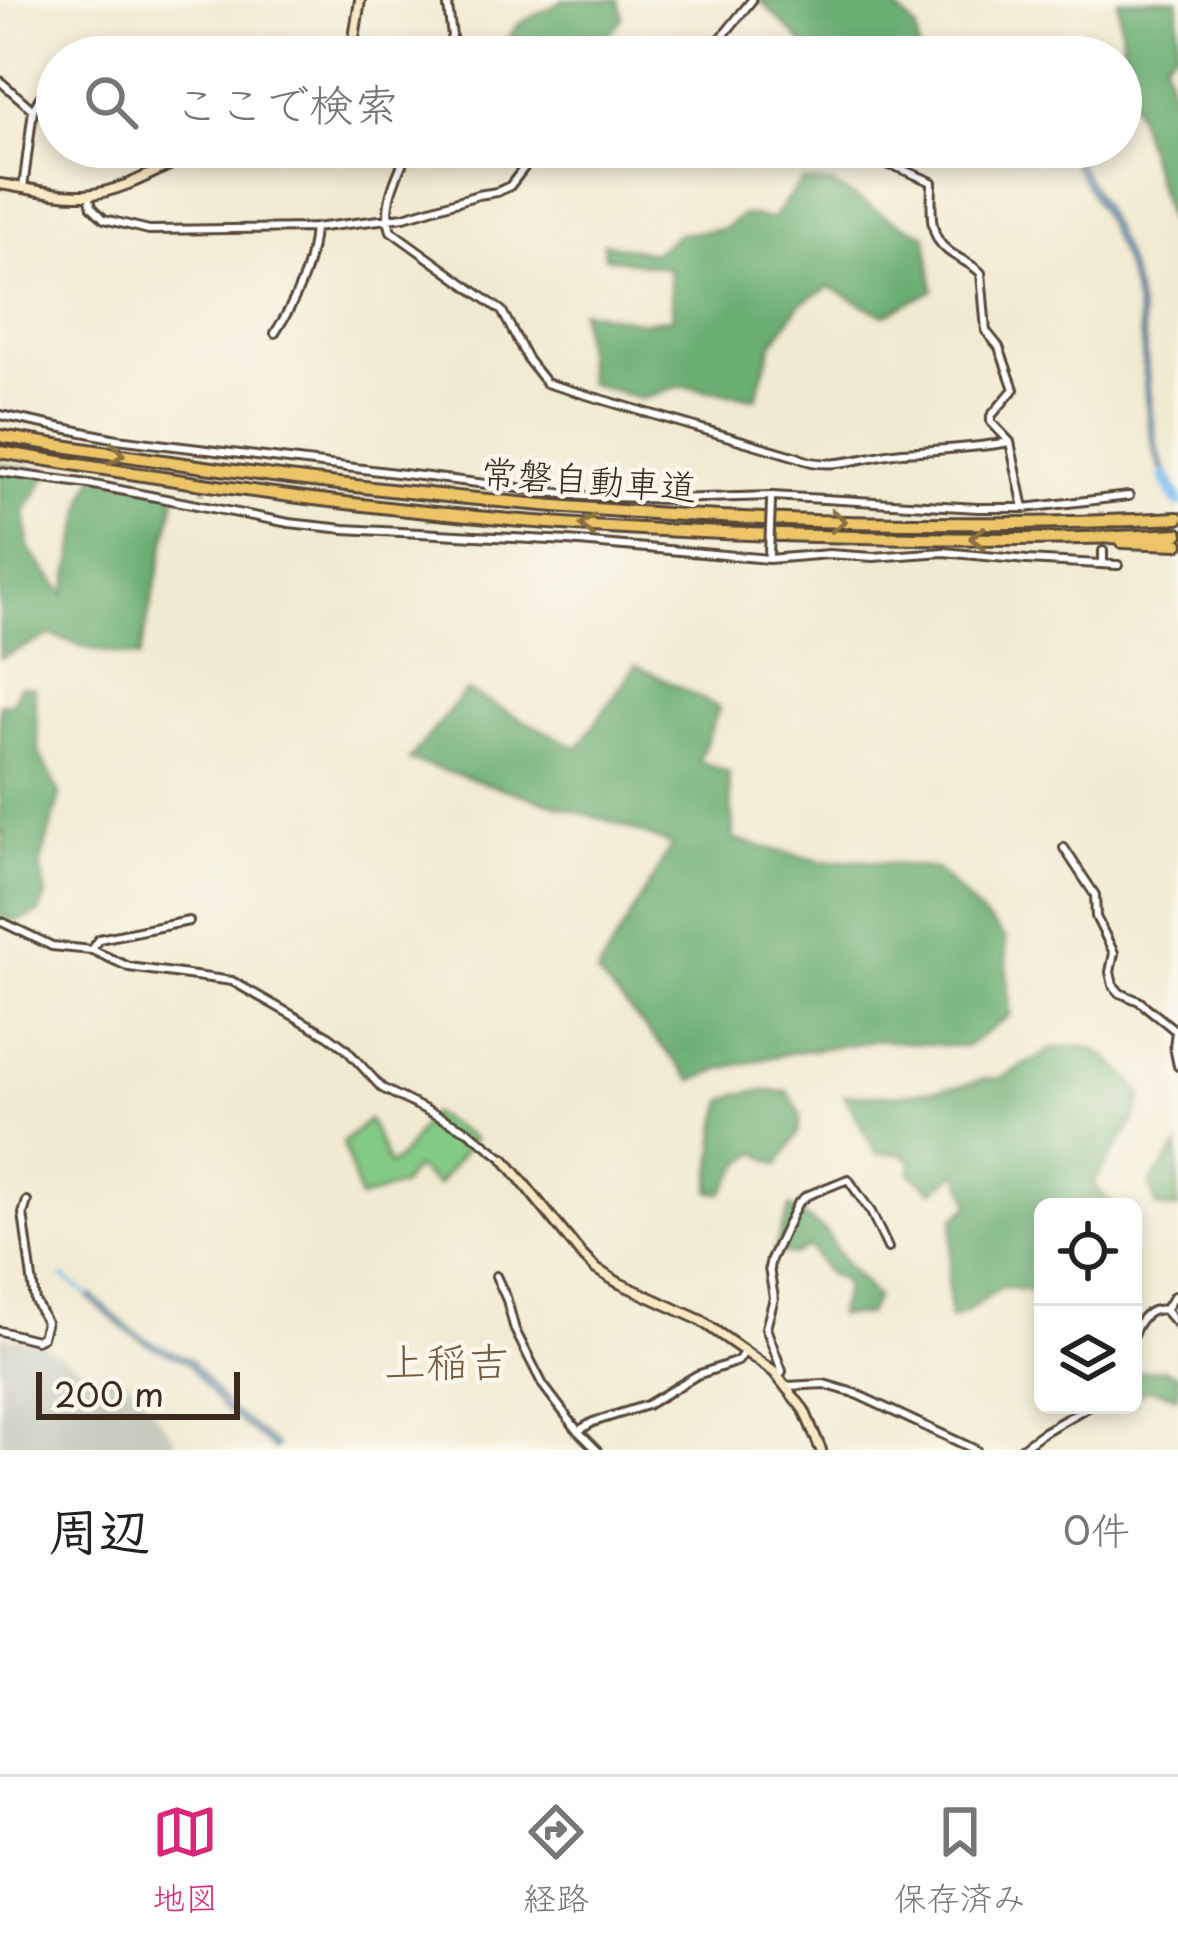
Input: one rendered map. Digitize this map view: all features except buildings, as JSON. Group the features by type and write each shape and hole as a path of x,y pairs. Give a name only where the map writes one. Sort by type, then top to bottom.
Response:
{"highway":[{"name":"常磐自動車道","path":"0,436 199,467 523,506 913,523 1175,518"},
{"name":"常磐自動車道","path":"0,452 358,505 524,521 787,536 1178,534"},
{"path":"1095,537 1135,544 1178,544"}],"street":[{"path":"355,36 360,0"},
{"path":"450,0 452,36"},
{"path":"723,36 752,0"},
{"path":"0,81 33,110"},
{"path":"23,188 36,105"},
{"path":"0,184 89,195 161,168"},
{"path":"401,168 387,220 391,231 492,301 546,383 809,463 1010,442"},
{"path":"89,195 92,207 104,219 149,230 314,227 387,220 497,192 510,186 524,168"},
{"path":"899,168 932,182 935,237 943,248 981,273 986,332 999,347 1014,389 991,422 1010,442 1024,508"},
{"path":"275,333 304,280 314,227"},
{"path":"0,416 117,439 584,496 978,508 1024,508 1129,496"},
{"path":"208,459 212,449"},
{"path":"0,472 202,501 289,523 344,529 769,557 944,552 1118,565"},
{"path":"769,557 771,499"},
{"path":"1101,499 1102,511"},
{"path":"427,522 428,534"},
{"path":"1102,563 1103,551"},
{"path":"1064,848 1095,895 1096,917 1114,953 1113,985 1172,1025 1178,1066"},
{"path":"0,921 52,946 92,950 129,967 232,981 329,1036 382,1088 449,1120 504,1159 596,1269 700,1320 779,1377 804,1410 821,1450"},
{"path":"92,950 99,939 189,921"},
{"path":"779,1377 782,1371 766,1328 773,1298 769,1268 797,1204 848,1179 888,1248"},
{"path":"0,1331 36,1340 46,1322 35,1301 23,1214 27,1202"},
{"path":"496,1276 515,1330 543,1385 597,1450"},
{"path":"1166,1310 1174,1296"},
{"path":"1142,1317 1153,1310 1166,1310"},
{"path":"1166,1310 1178,1325"},
{"path":"578,1431 647,1405 697,1375 738,1361 745,1351"},
{"path":"787,1386 824,1384 854,1393 976,1450"},
{"path":"1019,1450 1075,1414"}],"shaded area":[{"path":"0,1335 43,1344 90,1373 126,1378 174,1437 172,1450 0,1450"}],"green space":[{"path":"565,0 618,0 623,17 611,33 593,36 510,36 519,24"},
{"path":"760,0 888,0 916,28 917,36 795,36"},
{"path":"1118,0 1178,0 1178,48 1164,60 1178,118 1178,236 1173,237 1142,132 1142,36 1122,36"},
{"path":"802,181 832,184 926,235 933,290 884,315 829,287 801,303 772,344 756,398 681,386 642,399 588,383 580,310 642,322 673,318 669,268 605,257 603,243 653,253 679,234 723,229 743,215 772,219"},
{"path":"0,464 50,471 25,511 29,549 65,595 94,477 177,490 139,658 51,635 0,658"},
{"path":"636,665 719,708 699,761 728,772 734,840 824,862 858,860 936,869 1005,938 1010,1015 966,1047 879,1040 790,1053 720,1069 693,1081 597,974 672,845 619,824 409,760 466,691 578,748"},
{"path":"20,686 34,688 39,753 60,795 40,866 46,895 39,913 13,922 0,916 0,704 12,703"},
{"path":"1054,1048 1091,1049 1108,1058 1143,1095 1134,1121 1093,1184 1106,1198 1034,1198 1034,1291 1001,1287 950,1319 954,1219 971,1205 959,1172 933,1191 910,1173 912,1163 902,1153 877,1154 844,1095 896,1095 1001,1078"},
{"path":"761,1091 788,1092 801,1115 798,1133 778,1165 757,1153 744,1161 722,1193 710,1191 724,1101"},
{"path":"431,1113 474,1139 437,1185 415,1168 401,1185 360,1199 343,1142 369,1120 389,1165 400,1158"},
{"path":"1178,1147 1178,1209 1157,1207 1150,1184"},
{"path":"790,1207 825,1231 845,1263 876,1297 867,1315 837,1315 845,1290 842,1279 828,1274 809,1247 794,1255 774,1252"},
{"path":"1162,1369 1178,1375 1178,1396 1148,1389 1142,1392 1142,1372"}],"water":[{"path":"1075,168 1081,168 1100,203 1134,281 1152,417 1168,487 1148,422 1133,293 1108,228"},
{"path":"91,1295 129,1328 190,1359 227,1406 277,1446 274,1449 224,1409 187,1362 127,1331 88,1298"}],"waterway":[{"path":"1165,477 1178,502"},
{"path":"62,1276 89,1296"}],"tunnel":[{"path":"201,496 208,459"},
{"path":"426,483 427,522"},
{"path":"1101,511 1103,551"}],"district":[{"name":"上稲吉","path":"447,1359"}]}
